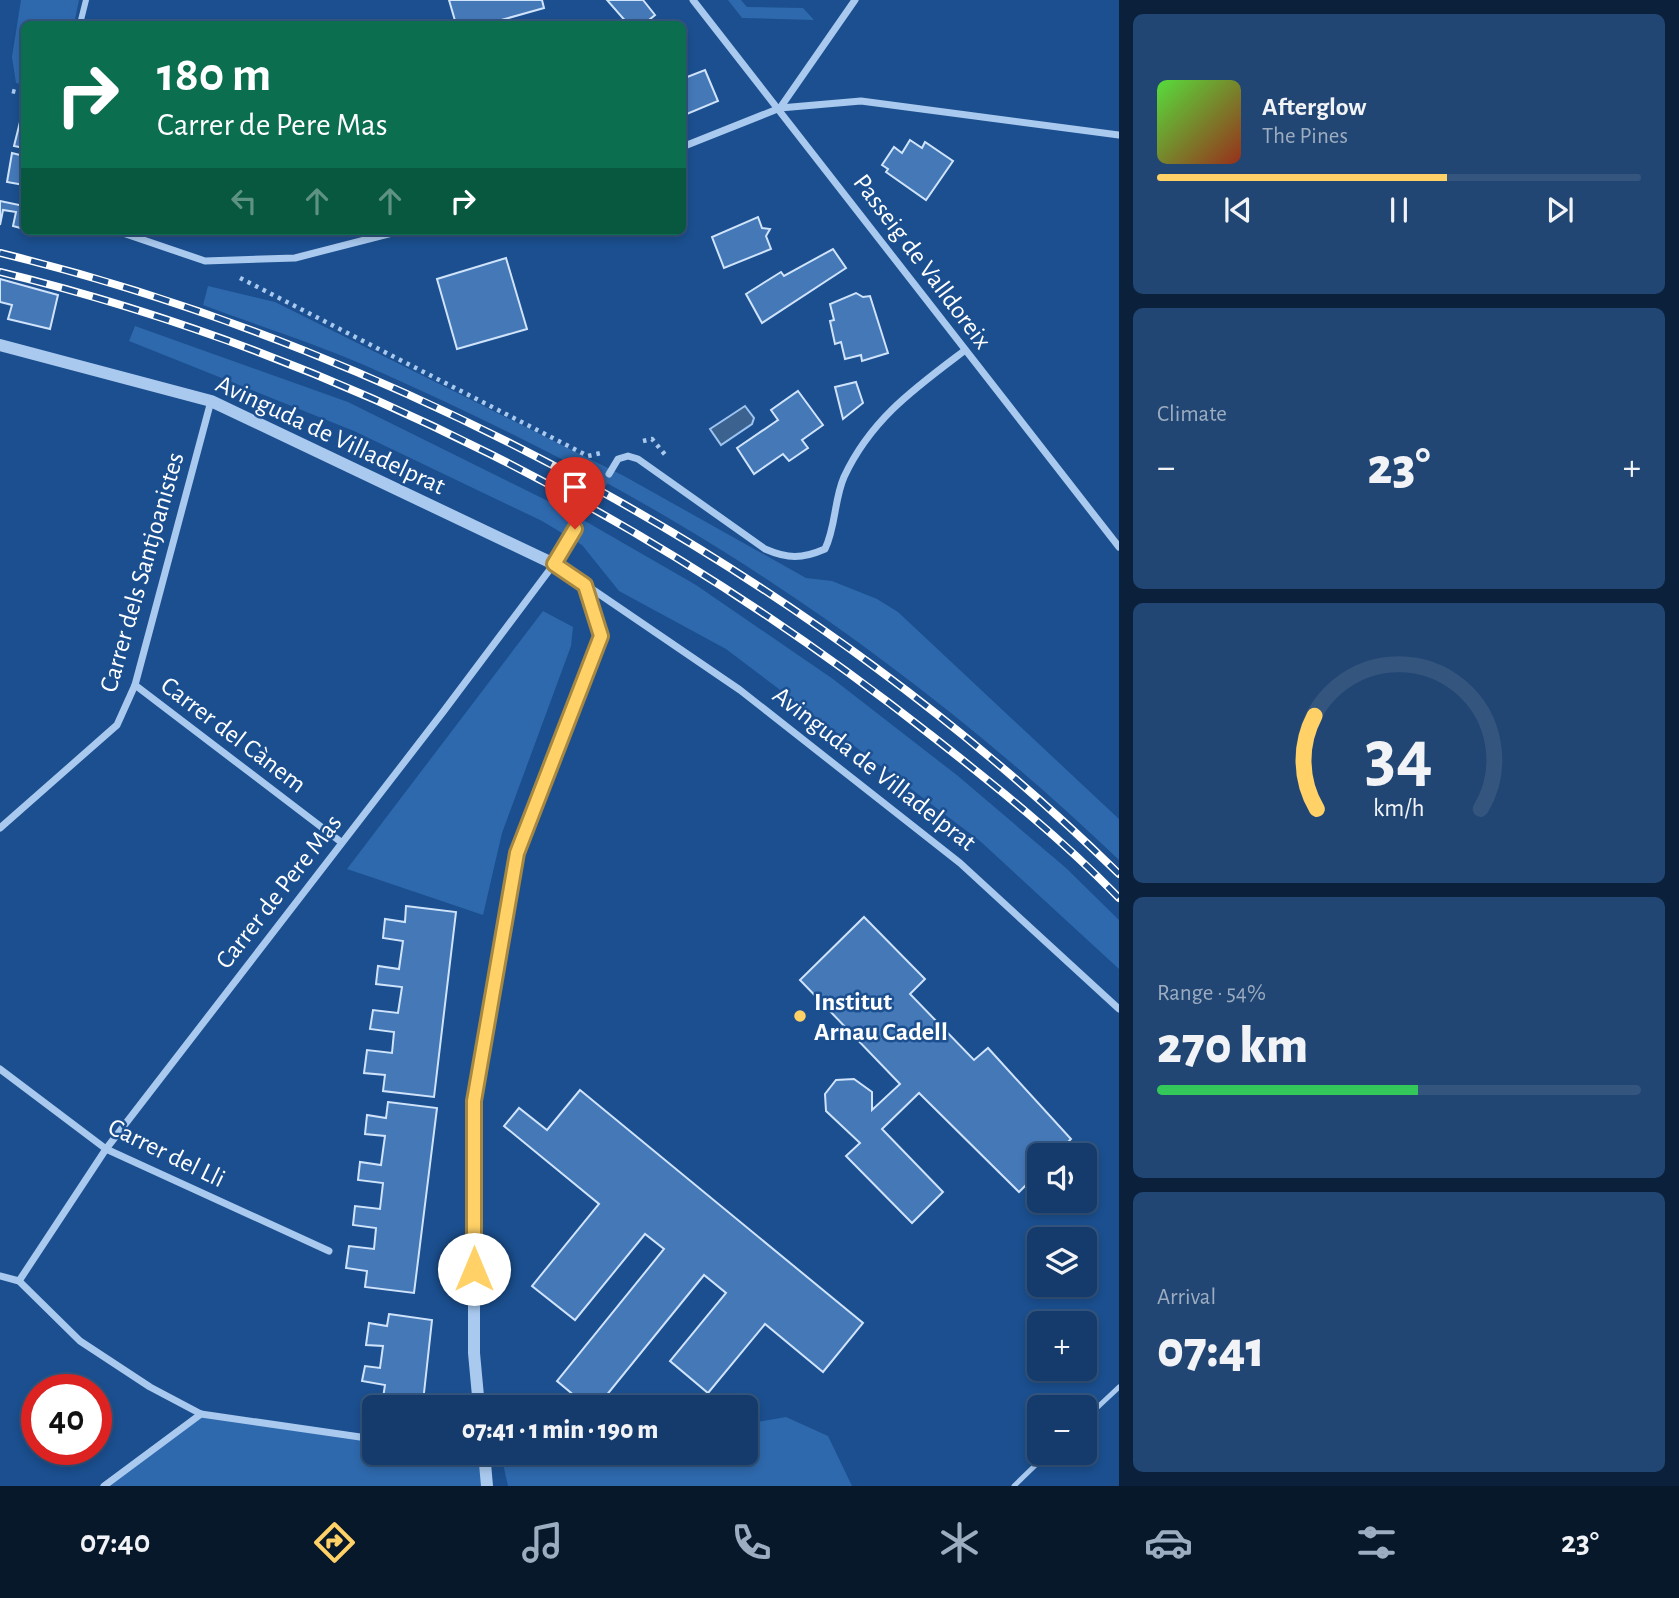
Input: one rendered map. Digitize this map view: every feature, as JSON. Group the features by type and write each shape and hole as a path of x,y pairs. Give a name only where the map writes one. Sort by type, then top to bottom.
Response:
{"street":[{"path":"81,21 86,0"},
{"name":"Passeig de Valldoreix","path":"694,0 780,108 964,351 1119,545"},
{"path":"780,108 855,0"},
{"path":"686,146 780,108 861,101 1119,135"},
{"path":"129,235 205,261 295,258 384,235"},
{"name":"Avinguda de Villadelprat","path":"0,345 211,401 554,564 740,690 960,863 1119,1009"},
{"path":"609,474 618,459 628,456 654,471 765,549 784,558 825,550 834,531 843,480 861,446 900,399 964,351"},
{"name":"Carrer dels Santjoanistes","path":"0,828 117,725 135,685 211,401"},
{"name":"Carrer de Pere Mas","path":"19,1281 106,1149 554,564 575,529"},
{"path":"478,1395 474,1353 474,1101 517,853 601,636 585,585"},
{"name":"Carrer del Cànem","path":"135,685 341,842"},
{"name":"Carrer del Lli","path":"0,1069 106,1149 329,1251"},
{"path":"0,1276 19,1281 80,1341 150,1387 201,1414 362,1437"},
{"path":"104,1486 201,1414"},
{"path":"485,1465 487,1486"}],"lane":[{"path":"1097,1408 1119,1387"},
{"path":"1014,1486 1036,1465"}],"path":[{"path":"12,92 21,94"},
{"path":"205,261 588,456 613,449"},
{"path":"639,442 652,439 669,458 654,471"}],"shaded area":[{"path":"21,0 79,0 75,21 21,21 21,84 16,83 12,57"},
{"path":"728,0 741,0 747,7 803,8 814,20 742,18"},
{"path":"208,286 275,302 624,476 806,578 832,581 877,599 898,612 1119,819 1119,860 1027,776 930,697 830,622 726,553 600,479 469,413 337,354 203,305"},
{"path":"135,326 348,402 566,510 696,585 833,679 958,776 1066,868 1119,920 1119,969 980,841 726,649 619,591 582,545 542,521 354,431 129,341"},
{"path":"745,406 754,418 752,424 721,445 710,429"},
{"path":"543,611 573,627 571,646 502,833 483,915 347,869"},
{"path":"201,1414 362,1437 362,1465 485,1465 487,1486 104,1486"},
{"path":"786,1417 828,1436 852,1486 508,1486 503,1465 758,1465 758,1422"}],"building":[{"path":"449,0 542,0 544,8 498,21 455,21"},
{"path":"607,0 643,0 655,15 648,21 625,21"},
{"path":"705,70 718,101 686,114 686,77"},
{"path":"21,118 21,147 14,146"},
{"path":"910,140 922,148 925,142 953,161 926,200 886,172 888,169 882,165 894,147 902,153"},
{"path":"12,153 21,155 21,184 7,182"},
{"path":"0,201 21,205 21,228 13,226 16,212 3,210 0,225"},
{"path":"758,217 762,228 770,229 766,236 771,249 724,268 712,237"},
{"path":"833,249 846,268 762,323 746,294 781,272 784,276"},
{"path":"506,258 527,329 457,349 437,279"},
{"path":"0,279 58,295 50,329 8,319 12,305 0,302"},
{"path":"856,293 863,297 870,296 888,353 862,361 861,355 845,359 841,342 835,344 830,321 834,320 830,304"},
{"path":"856,382 863,403 843,419 835,387"},
{"path":"798,391 823,425 802,440 808,448 789,461 783,454 754,474 737,448 778,420 771,410"},
{"path":"406,906 456,912 434,1097 383,1091 385,1075 364,1073 367,1050 392,1053 394,1032 370,1029 373,1010 398,1013 402,987 376,984 378,966 399,969 403,941 383,938 385,919 405,922"},
{"path":"864,917 925,979 910,994 974,1060 988,1048 1071,1139 1067,1143 1027,1143 1027,1184 1019,1192 919,1093 882,1129 943,1192 912,1223 846,1156 860,1143 826,1111 825,1094 836,1080 854,1079 872,1092 872,1110 900,1084 800,980"},
{"path":"580,1090 863,1323 823,1372 765,1324 708,1393 670,1361 726,1293 704,1275 607,1395 574,1395 557,1381 664,1249 645,1234 575,1320 532,1286 599,1204 504,1126 519,1108 547,1130"},
{"path":"388,1102 437,1108 414,1293 365,1287 367,1271 346,1268 349,1246 374,1249 376,1228 353,1225 355,1206 380,1209 383,1183 358,1180 360,1162 381,1165 385,1136 365,1134 367,1115 386,1118"},
{"path":"389,1314 432,1320 424,1395 383,1395 385,1385 362,1381 365,1366 380,1368 383,1346 366,1345 369,1323 387,1326"}],"tunnel":[{"path":"575,529 609,474"}],"railway":[{"path":"0,253 153,296 304,351 454,416 600,491 741,575 875,667 1002,767 1119,874"},
{"path":"0,272 126,307 250,349 371,398 490,454 606,516 719,584 827,658 932,736 1052,834 1119,898"}],"place":[{"name":"Institut Arnau Cadell","path":"800,1016"}],"route":[{"path":"474,1269 474,1101 517,853 601,636 585,585 554,564 575,529"}]}
